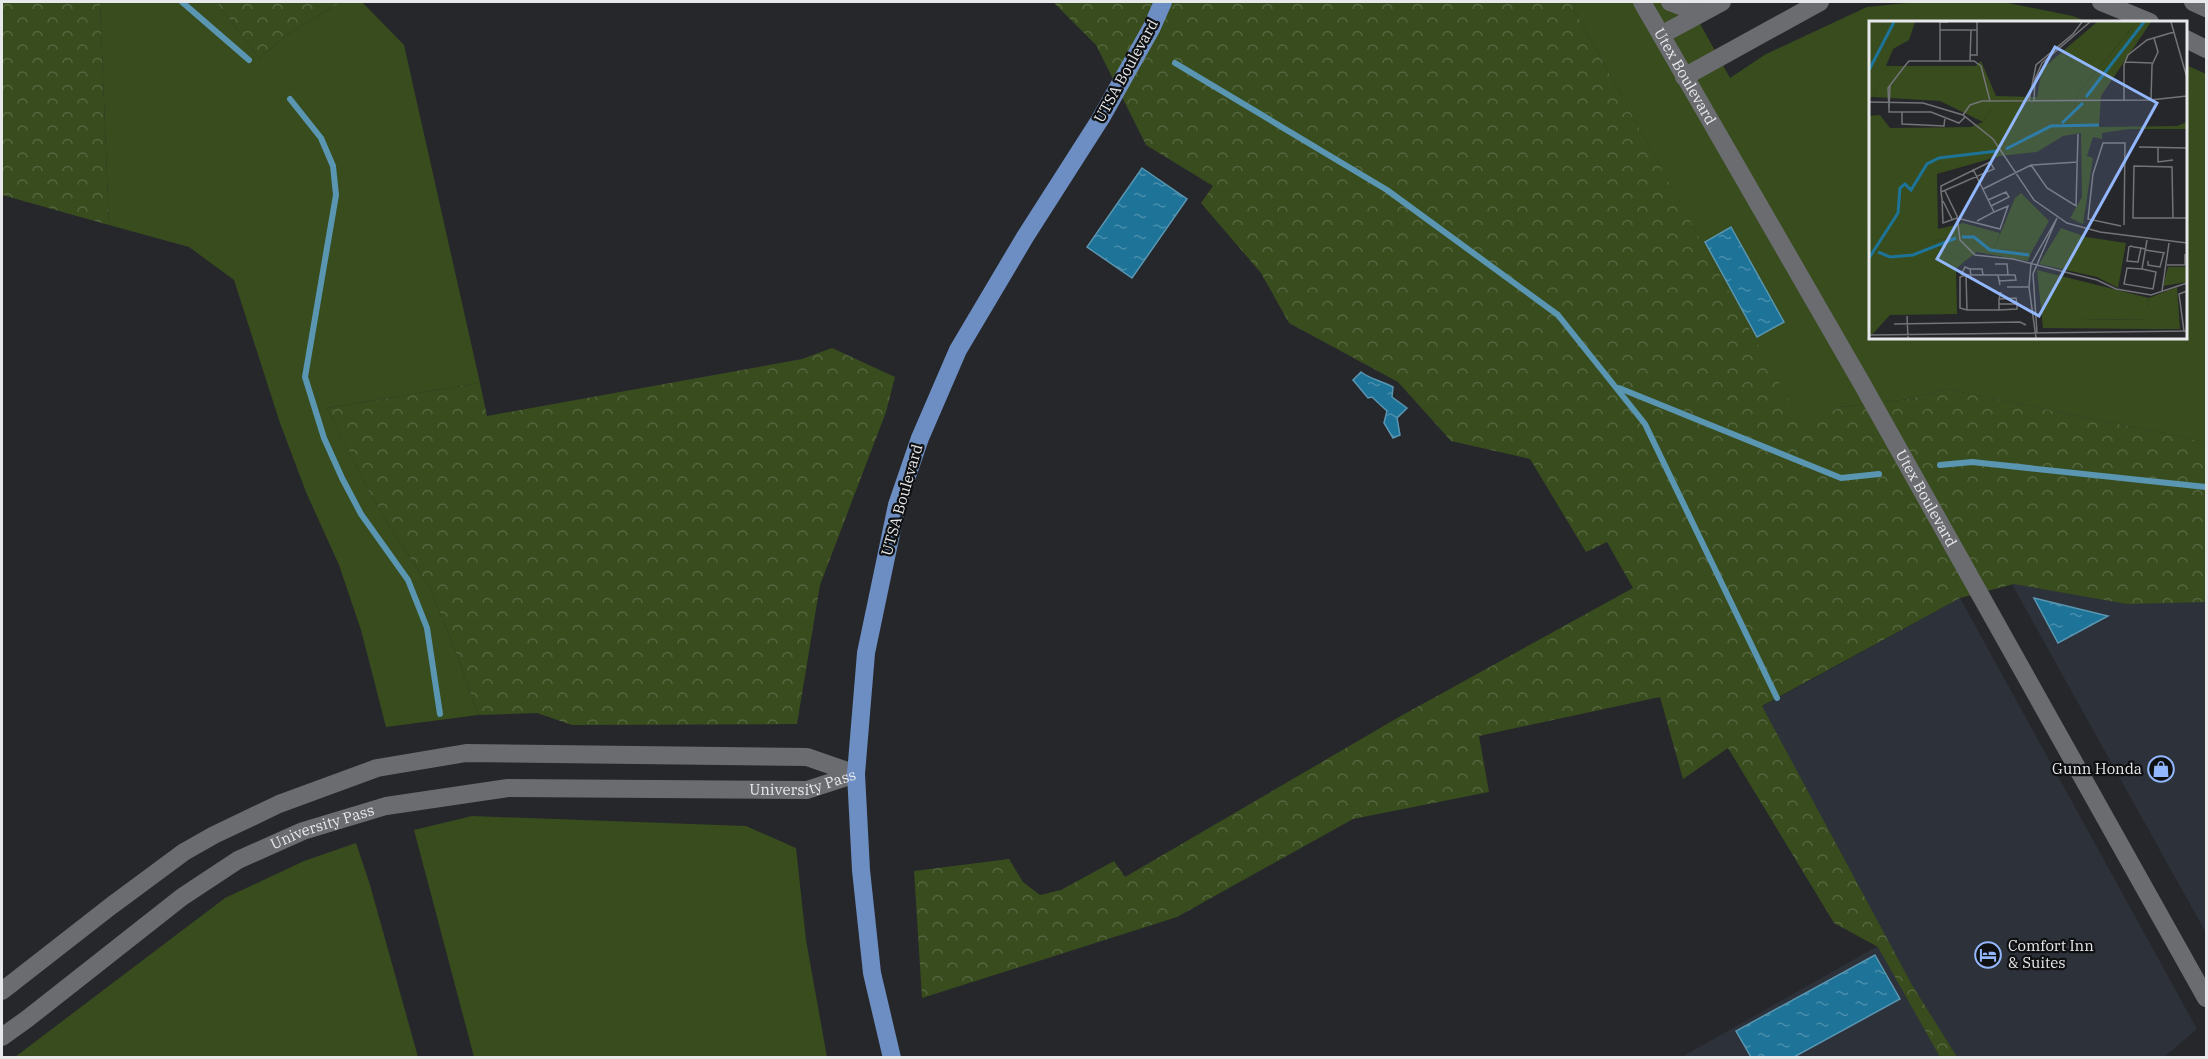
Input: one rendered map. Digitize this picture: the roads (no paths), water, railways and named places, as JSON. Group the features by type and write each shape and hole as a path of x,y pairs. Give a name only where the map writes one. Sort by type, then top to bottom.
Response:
{"main road":[{"name":"UTSA Boulevard","path":"892,1058 872,973 861,870 856,774 866,653 897,505 920,438 958,350 1101,118 1152,27 1162,2"}],"street":[{"name":"Utex Boulevard","path":"1642,2 1867,392 2206,998"},
{"path":"1670,2 1686,8 1694,8 1721,2"},
{"path":"1661,35 1721,2"},
{"path":"1684,77 1820,2"},
{"path":"2101,2 2148,21"},
{"path":"2193,2 2206,8"},
{"path":"2187,40 2206,49"},
{"name":"University Pass","path":"2,991 184,852 279,804 377,768 466,753 807,757 856,774"},
{"name":"University Pass","path":"2,1037 183,897 238,860 303,831 386,806 508,788 807,790 856,774"}],"water":[{"path":"1142,168 1187,199 1132,278 1087,247"},
{"path":"1731,227 1784,322 1757,337 1705,242"},
{"path":"1361,372 1393,387 1392,397 1407,408 1397,418 1400,435 1393,438 1384,423 1387,411 1372,397 1368,398 1353,380"},
{"path":"2034,598 2108,616 2058,643"},
{"path":"1875,955 1900,999 1794,1057 1751,1057 1736,1031"}],"waterway":[{"path":"182,2 249,60"},
{"path":"1175,63 1387,190 1558,315 1645,424 1777,698"},
{"path":"290,99 321,138 333,166 336,195 305,377 324,438 342,478 361,514 408,580 427,628 440,714"},
{"path":"1619,388 1841,478 1879,474"},
{"path":"1940,465 1972,462 2206,487"}],"place":[{"name":"Gunn Honda","path":"2161,769"},
{"name":"Comfort Inn & Suites","path":"1988,955"}]}
